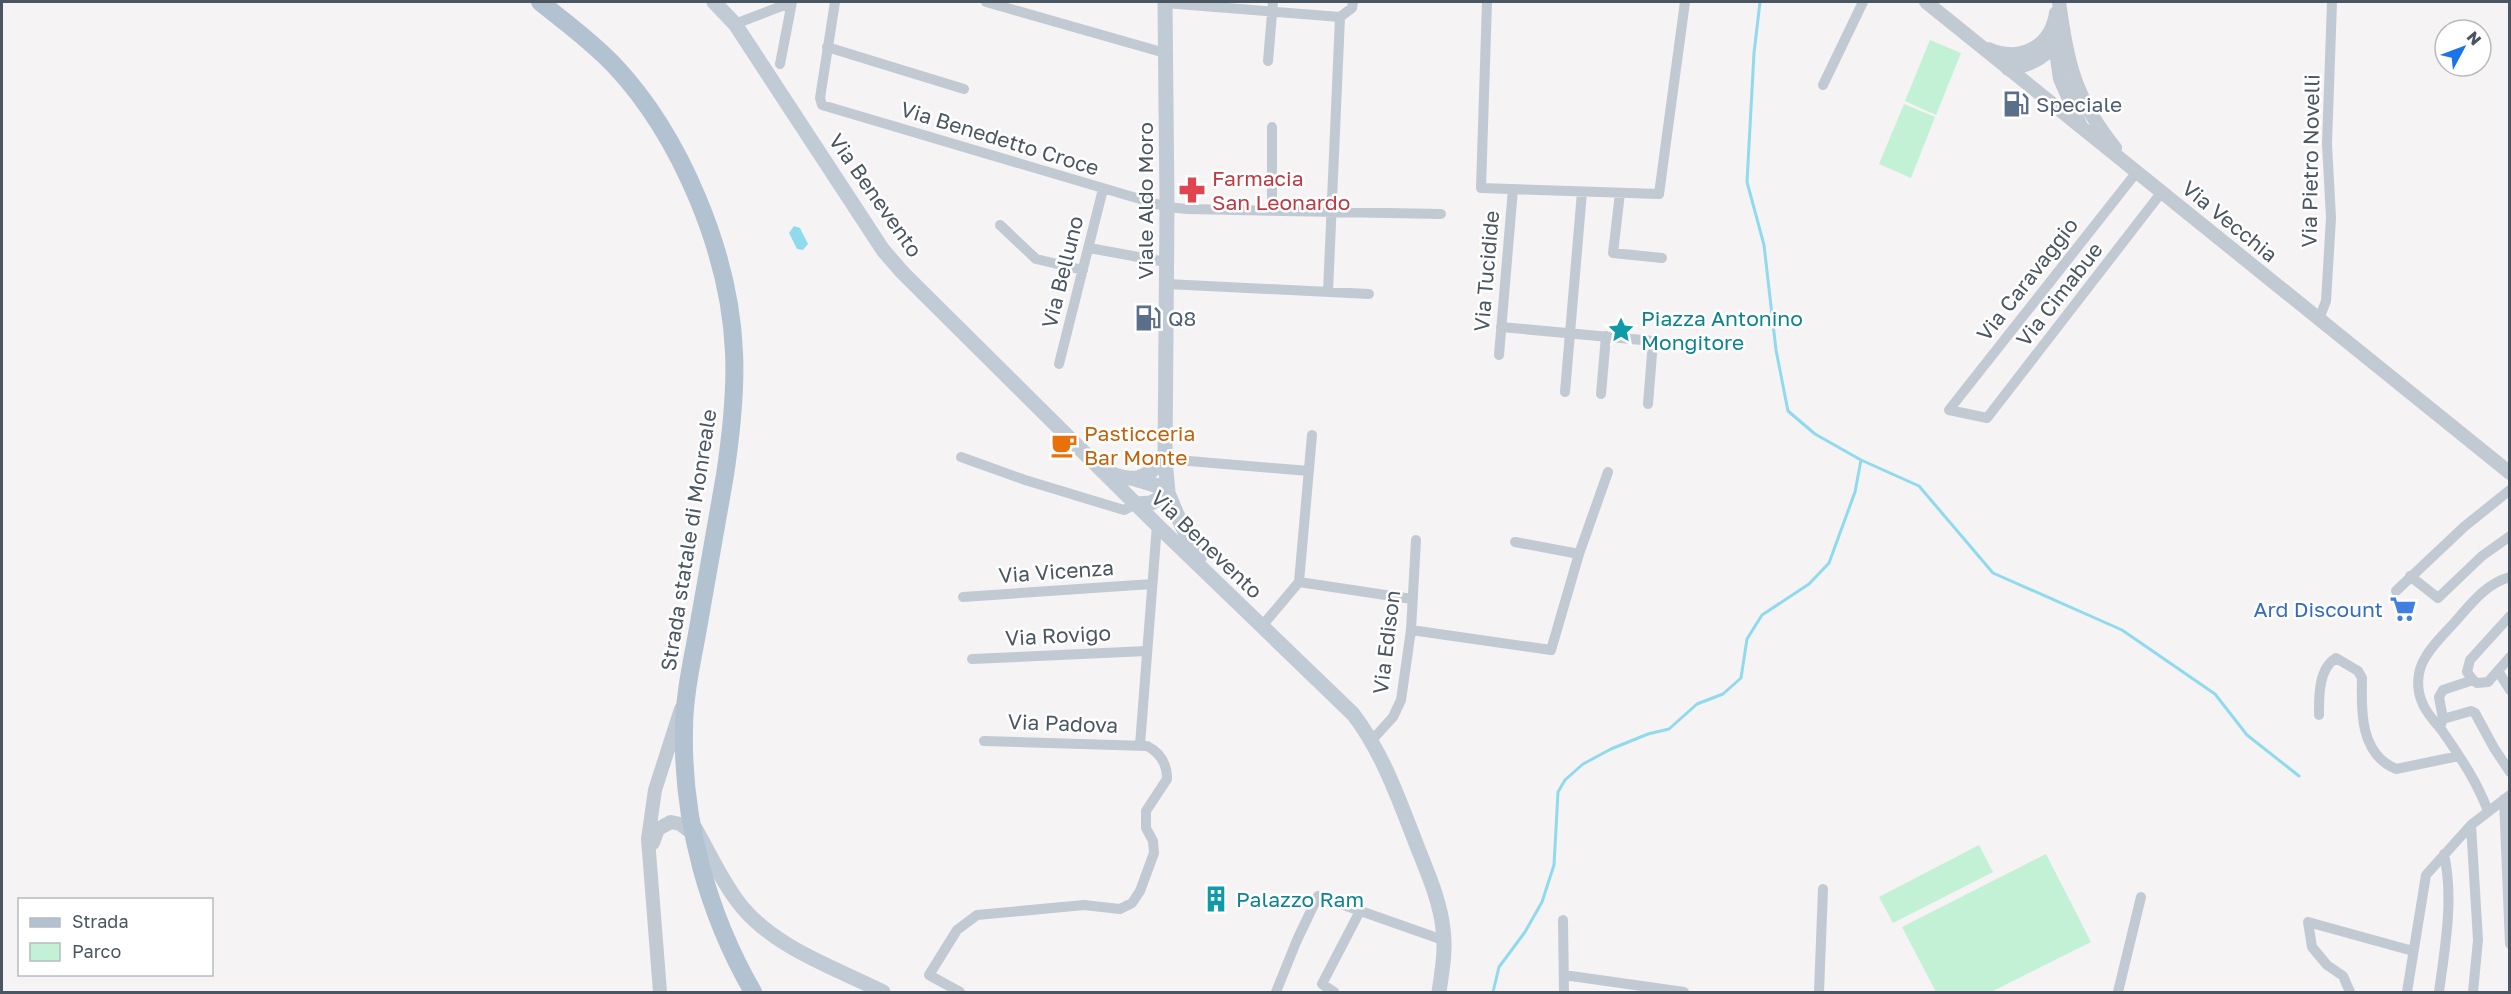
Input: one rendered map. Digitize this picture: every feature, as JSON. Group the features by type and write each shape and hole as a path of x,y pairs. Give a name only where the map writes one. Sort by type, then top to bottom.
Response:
{"main road":[{"name":"Strada statale di Monreale","path":"540,2 592,44 615,66 664,130 682,162 708,223 725,290 734,351 733,415 725,475 687,690 684,730 687,795 692,827 708,890 722,929 753,993"},
{"name":"Via Benevento","path":"714,2 735,24 883,250 1157,525 1353,714 1371,740 1398,797 1434,888 1440,909 1443,940 1439,993"},
{"name":"Viale Aldo Moro","path":"1165,2 1167,207 1165,459 1168,493 1180,524 1206,572"},
{"path":"1135,479 1146,476 1165,459"},
{"path":"1102,470 1119,477 1146,481 1168,493"},
{"path":"1136,504 1151,503 1168,493"},
{"path":"692,827 731,892 758,923 800,951 883,993"}],"street":[{"path":"735,24 792,2"},
{"path":"780,64 792,2"},
{"path":"835,2 827,46 964,89"},
{"path":"986,2 1165,53"},
{"path":"1165,2 1273,6 1340,17 1352,8 1353,2"},
{"path":"1487,2 1481,188 1659,194 1685,2"},
{"path":"1823,85 1863,2"},
{"name":"Via Vecchia","path":"1926,2 2510,473"},
{"path":"2058,2 2058,29 2055,45 2060,79 2083,129"},
{"name":"Via Pietro Novelli","path":"2319,319 2326,301 2331,218 2326,144 2332,2"},
{"path":"1268,61 1273,6"},
{"path":"1328,292 1340,17"},
{"path":"1979,45 1994,51 2016,55 2036,46 2058,29"},
{"path":"2058,29 2073,77 2085,104 2104,134 2136,173"},
{"path":"2008,69 2019,68 2039,59 2055,45"},
{"name":"Via Benedetto Croce","path":"827,46 820,98 822,105 1167,207 1187,210 1441,214"},
{"path":"1272,127 1272,210"},
{"name":"Via Caravaggio","path":"1987,418 1949,410 2136,173"},
{"name":"Via Belluno","path":"1059,364 1103,189"},
{"name":"Via Tucidide","path":"1498,355 1513,189"},
{"path":"1565,392 1572,334 1582,192"},
{"path":"1620,193 1613,253 1662,258"},
{"name":"Via Cimabue","path":"1987,418 2161,193"},
{"path":"1000,225 1036,259 1083,270"},
{"path":"1089,248 1166,261"},
{"path":"1167,284 1369,294"},
{"path":"1501,327 1572,334 1605,340 1653,341 1648,404"},
{"path":"1601,394 1605,340"},
{"path":"1262,626 1299,582 1312,435"},
{"path":"961,458 1124,510 1136,504"},
{"path":"1165,459 1309,471"},
{"path":"1411,630 1551,650 1579,554 1608,472"},
{"path":"2396,591 2465,526 2510,490"},
{"path":"960,993 929,975 957,930 977,915 1084,905 1119,909 1129,906 1135,900 1154,853 1154,845 1146,828 1146,811 1167,779 1166,767 1161,756 1147,746 1140,746 1157,525"},
{"path":"2410,576 2438,598 2482,556 2510,536"},
{"name":"Via Edison","path":"1371,740 1393,717 1401,700 1411,630 1416,540"},
{"path":"1515,542 1579,554"},
{"path":"2488,811 2478,785 2441,723 2426,711 2420,697 2418,681 2421,665 2430,649 2481,594 2498,580 2510,577"},
{"path":"1299,582 1412,599"},
{"name":"Via Vicenza","path":"963,597 1152,584"},
{"path":"2510,616 2470,660 2467,672 2477,683 2488,681 2510,657"},
{"name":"Via Rovigo","path":"972,659 1147,651"},
{"path":"2319,715 2320,686 2330,661 2336,658 2358,671 2362,678 2363,726 2367,740 2379,759 2396,769 2459,756"},
{"path":"2498,671 2510,690"},
{"path":"2441,723 2440,693 2473,680"},
{"path":"660,993 648,839 655,790 687,690"},
{"path":"2441,723 2471,711 2475,713 2510,772"},
{"name":"Via Padova","path":"984,741 1140,746"},
{"path":"2407,993 2426,875 2471,825 2507,797"},
{"path":"2507,797 2510,944"},
{"path":"651,866 655,834 664,824 671,822 692,827"},
{"path":"2471,825 2478,940 2473,993"},
{"path":"2439,993 2448,926 2448,874 2444,854"},
{"path":"1819,993 1823,889"},
{"path":"1276,993 1318,896 1443,940"},
{"path":"2118,993 2141,897"},
{"path":"1334,993 1322,984 1360,911"},
{"path":"1563,920 1564,993"},
{"path":"2350,993 2343,976 2328,965 2312,947 2308,922 2413,951"},
{"path":"1564,975 1684,993"}],"green space":[{"path":"1930,40 1961,53 1936,115 1905,101"},
{"path":"1904,104 1935,117 1911,178 1879,164"},
{"path":"1979,845 1993,872 1893,923 1879,897"},
{"path":"2046,854 2091,942 1991,992 1936,992 1902,927"}],"water":[{"path":"794,226 800,228 808,244 803,250 797,249 789,233"}],"waterway":[{"path":"1760,2 1754,53 1747,182 1764,245 1776,350 1788,411 1815,434 1861,460 1919,486 1993,573 2122,630 2215,694 2247,735 2299,776"},
{"path":"1493,992 1499,967 1525,932 1542,902 1554,865 1558,792 1565,780 1583,764 1611,749 1648,734 1669,729 1697,704 1723,694 1741,678 1747,639 1762,615 1809,584 1829,563 1855,492 1861,460"}],"place":[{"name":"Speciale","path":"2016,104"},
{"name":"Farmacia San Leonardo","path":"1192,190"},
{"name":"Q8","path":"1148,318"},
{"name":"Piazza Antonino Mongitore","path":"1621,330"},
{"name":"Pasticceria Bar Monte","path":"1064,445"},
{"name":"Ard Discount","path":"2403,609"},
{"name":"Palazzo Ram","path":"1216,899"}]}
